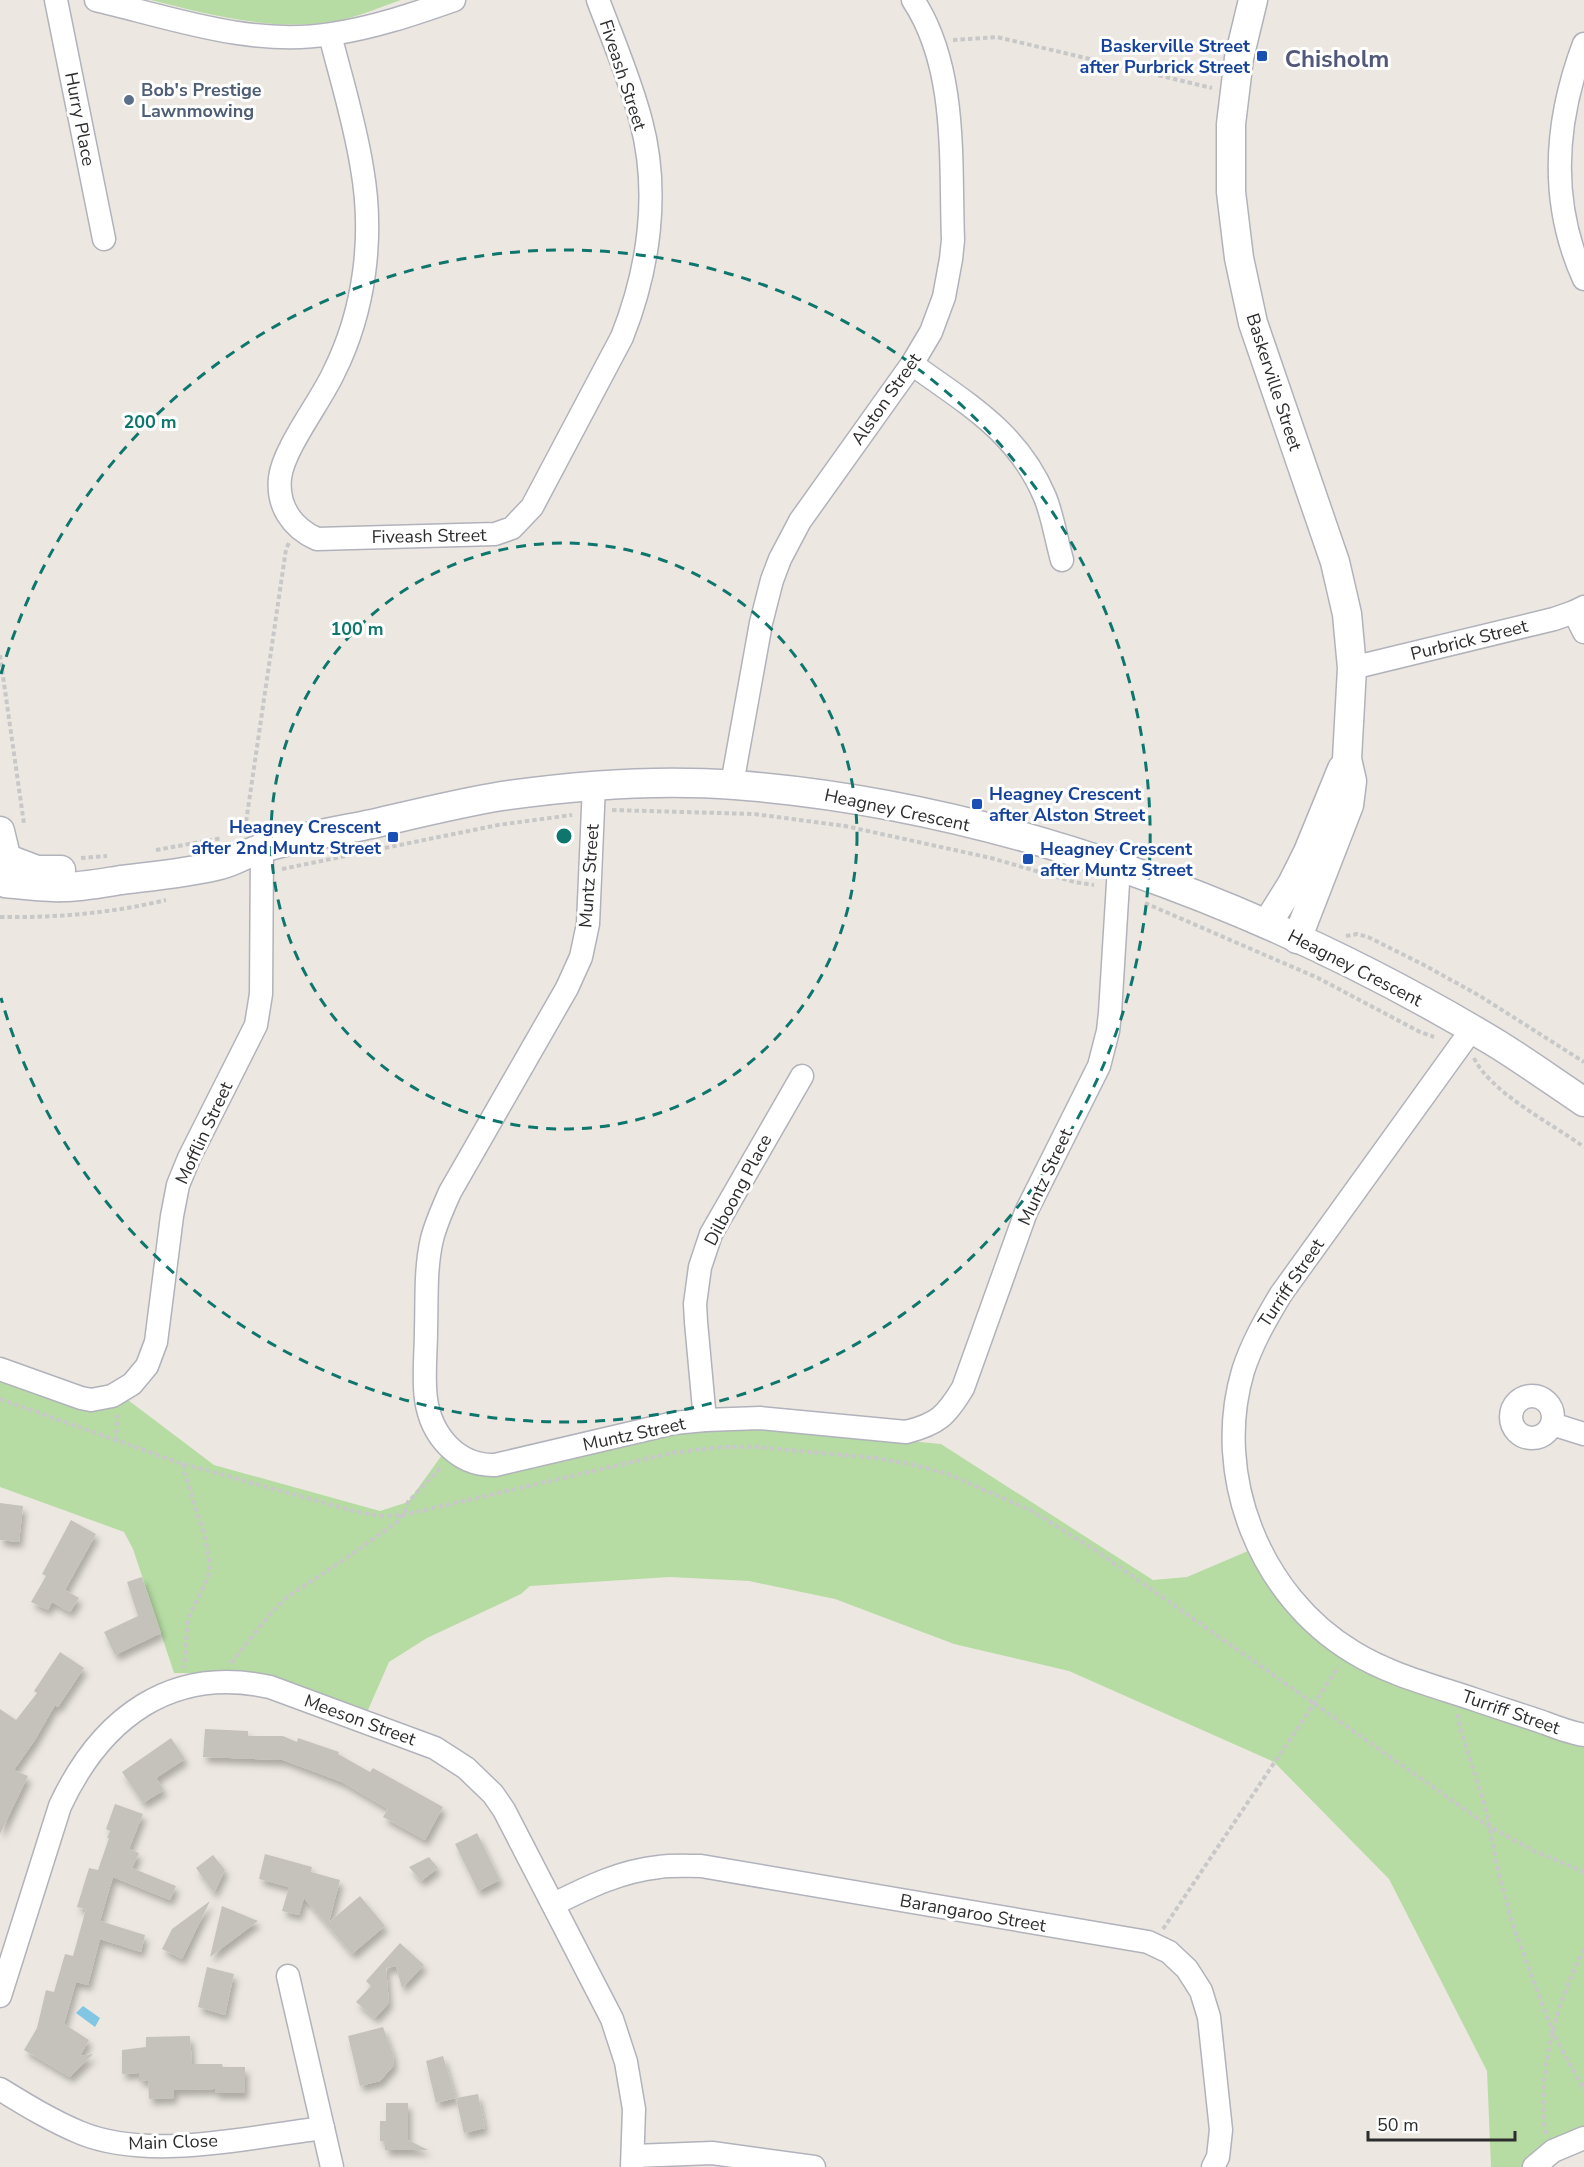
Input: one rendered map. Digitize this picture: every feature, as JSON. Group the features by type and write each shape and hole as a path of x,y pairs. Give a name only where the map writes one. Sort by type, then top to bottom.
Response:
{"street":[{"name":"Hurry Place","path":"56,0 104,239"},
{"path":"96,0 229,32 279,37 330,34 393,20 454,0"},
{"name":"Fiveash Street","path":"297,527 302,533 317,539 495,534 512,528 532,507 626,326 644,268 649,230 650,171 642,123 628,77 598,0"},
{"name":"Alston Street","path":"732,784 760,623 780,559 800,521 912,364 931,332 944,297 953,240 947,91 934,45 913,0"},
{"name":"Baskerville Street","path":"1253,0 1239,58 1232,124 1231,192 1239,258 1253,323 1335,562 1347,614 1352,668 1347,759 1352,782 1349,805 1297,939"},
{"path":"297,527 290,521 281,496 280,477 285,460 334,373 352,330 363,284 367,236 362,165 330,34"},
{"path":"1584,44 1573,73 1563,115 1559,183 1566,227 1584,279"},
{"path":"912,364 985,417 1010,439 1030,466 1046,499 1062,560"},
{"name":"Purbrick Street","path":"1352,668 1581,621"},
{"name":"Baskerville Street","path":"1267,924 1292,884 1308,852 1336,780 1347,759"},
{"name":"Heagney Crescent","path":"6,857 37,870 68,872 176,864 218,865 259,850 499,797 594,798 663,782 732,784 814,793 908,809 1014,835 1118,878 1201,897 1267,924 1378,977 1466,1038 1584,1102"},
{"name":"Muntz Street","path":"594,798 588,924 581,957 567,988 450,1192 431,1241 427,1277 426,1399 432,1424 445,1444 463,1459 484,1465 495,1465 674,1423 705,1419 760,1418 906,1432 926,1427 943,1416 951,1408 963,1388 1026,1212 1099,1066 1109,1022 1118,878"},
{"name":"Mofflin Street","path":"0,1369 91,1400 112,1396 132,1384 147,1366 156,1342 178,1185 189,1158 256,1025 261,994 259,850"},
{"name":"Turriff Street","path":"1466,1038 1281,1294 1259,1331 1243,1372 1237,1400 1234,1441 1238,1486 1264,1559 1281,1587 1308,1618 1322,1630 1350,1650 1387,1670 1584,1735"},
{"name":"Dilboong Place","path":"705,1419 695,1304 700,1267 711,1234 802,1076"},
{"path":"1552,1424 1584,1434"},
{"name":"Meeson Street","path":"0,1996 6,1956 60,1806 68,1787 90,1753 132,1712 165,1694 182,1688 223,1682 253,1683 270,1687 435,1748 466,1768 493,1794 504,1810 554,1904 612,2019 626,2062 634,2109 633,2161"},
{"name":"Barangaroo Street","path":"554,1904 622,1874 661,1866 701,1866 1136,1940 1156,1946 1169,1952 1187,1969 1201,1991 1209,2017 1221,2130 1218,2157 1213,2167"},
{"path":"288,1976 332,2167"},
{"name":"Main Close","path":"0,2089 82,2134 143,2147 184,2145 323,2128"},
{"path":"1534,2167 1553,2151 1584,2138"},
{"path":"633,2161 712,2153 814,2167"}],"path":[{"path":"934,45 951,40 997,36 1235,93"},
{"path":"297,527 286,549 245,832 259,850 304,866 498,825 594,798 606,809 622,812 690,811 754,814 845,826 991,858 1080,883 1102,885 1118,878 1145,904 1313,975 1420,1032 1436,1038 1466,1038 1481,1072 1495,1086 1584,1147"},
{"path":"0,655 6,857"},
{"path":"145,852 223,837"},
{"path":"68,872 111,856"},
{"path":"0,917 90,913 132,908 166,900"},
{"path":"0,1399 184,1464 357,1512 380,1516 403,1515 691,1450 757,1447 876,1458 914,1465 972,1484 1057,1525 1489,1826 1534,1851 1584,1872"},
{"path":"223,1682 223,1673 270,1614 287,1597 397,1522 403,1515 411,1497 436,1474 453,1451"},
{"path":"182,1688 181,1676 186,1654 188,1618 208,1578 210,1565 205,1536 184,1472 184,1464"},
{"path":"1156,1946 1164,1927 1350,1650"},
{"path":"1463,1695 1458,1715 1459,1724 1489,1826 1512,1923 1553,2033 1584,2090"},
{"path":"1553,2151 1548,2142 1542,2111 1543,2094 1555,2019 1571,1973 1584,1950"}],"green space":[{"path":"151,0 401,0 336,21 289,24 242,20"},
{"path":"0,1379 84,1408 104,1409 128,1400 214,1465 380,1511 408,1502 442,1455 477,1472 679,1433 772,1428 941,1444 1153,1580 1187,1577 1248,1551 1281,1599 1320,1641 1584,1741 1584,2138 1535,2167 1491,2167 1487,2071 1389,1879 1274,1762 1069,1671 954,1644 835,1599 749,1581 670,1577 530,1586 521,1594 427,1638 389,1662 368,1710 257,1674 174,1673 133,1549 124,1532 0,1487"}],"water":[{"path":"83,2006 100,2018 95,2027 76,2013"}],"building":[{"path":"0,1503 23,1506 19,1542 0,1540"},
{"path":"71,1520 96,1534 65,1590 79,1598 70,1612 52,1602 48,1610 31,1602 46,1576 42,1574"},
{"path":"142,1577 161,1633 115,1655 104,1632 138,1616 127,1582"},
{"path":"60,1652 84,1668 58,1707 55,1705 14,1770 28,1776 0,1834 0,1709 16,1720 37,1693 34,1691"},
{"path":"205,1729 248,1731 248,1736 283,1736 297,1742 298,1738 339,1752 338,1754 370,1772 373,1768 443,1807 425,1840 383,1817 388,1809 342,1782 283,1760 203,1757"},
{"path":"171,1738 185,1759 156,1778 164,1790 143,1803 122,1772"},
{"path":"115,1804 143,1814 129,1849 139,1853 132,1868 176,1886 170,1900 113,1877 100,1921 145,1935 141,1952 100,1939 88,1985 76,1982 64,2024 89,2040 80,2056 93,2054 70,2077 24,2050 37,2028 46,1990 54,1992 65,1954 73,1956 86,1909 77,1907 89,1868 98,1870 109,1838 107,1838 110,1831 106,1829"},
{"path":"477,1833 500,1880 478,1891 455,1844"},
{"path":"265,1854 312,1867 311,1872 340,1880 329,1922 360,1896 385,1926 352,1954 304,1898 299,1915 282,1911 289,1887 259,1879"},
{"path":"213,1855 225,1870 214,1893 196,1868"},
{"path":"429,1857 438,1868 421,1881 409,1867"},
{"path":"210,1901 182,1959 162,1949 172,1929"},
{"path":"222,1906 258,1921 210,1957"},
{"path":"400,1943 424,1965 402,1988 396,1966 386,1968 389,2003 375,2018 356,2002 371,1986 366,1981"},
{"path":"207,1967 234,1974 225,2015 198,2007"},
{"path":"383,2027 393,2054 394,2065 380,2081 360,2086 348,2036"},
{"path":"190,2036 192,2064 245,2067 245,2093 215,2093 215,2089 174,2090 174,2098 149,2099 148,2080 139,2081 139,2073 122,2074 122,2050 146,2047 146,2037"},
{"path":"443,2056 456,2098 436,2103 426,2061"},
{"path":"478,2094 485,2128 464,2133 456,2098"},
{"path":"386,2103 408,2103 408,2140 428,2150 385,2150 385,2141 380,2141 380,2121 386,2121"}],"place":[{"name":"Baskerville Street after Purbrick Street","path":"1262,56"},
{"name":"Bob's Prestige Lawnmowing","path":"129,100"},
{"name":"Heagney Crescent after Alston Street","path":"977,804"},
{"name":"Heagney Crescent after 2nd Muntz Street","path":"393,837"},
{"name":"Heagney Crescent after Muntz Street","path":"1028,859"}],"district":[{"name":"Chisholm","path":"1337,59"}]}
